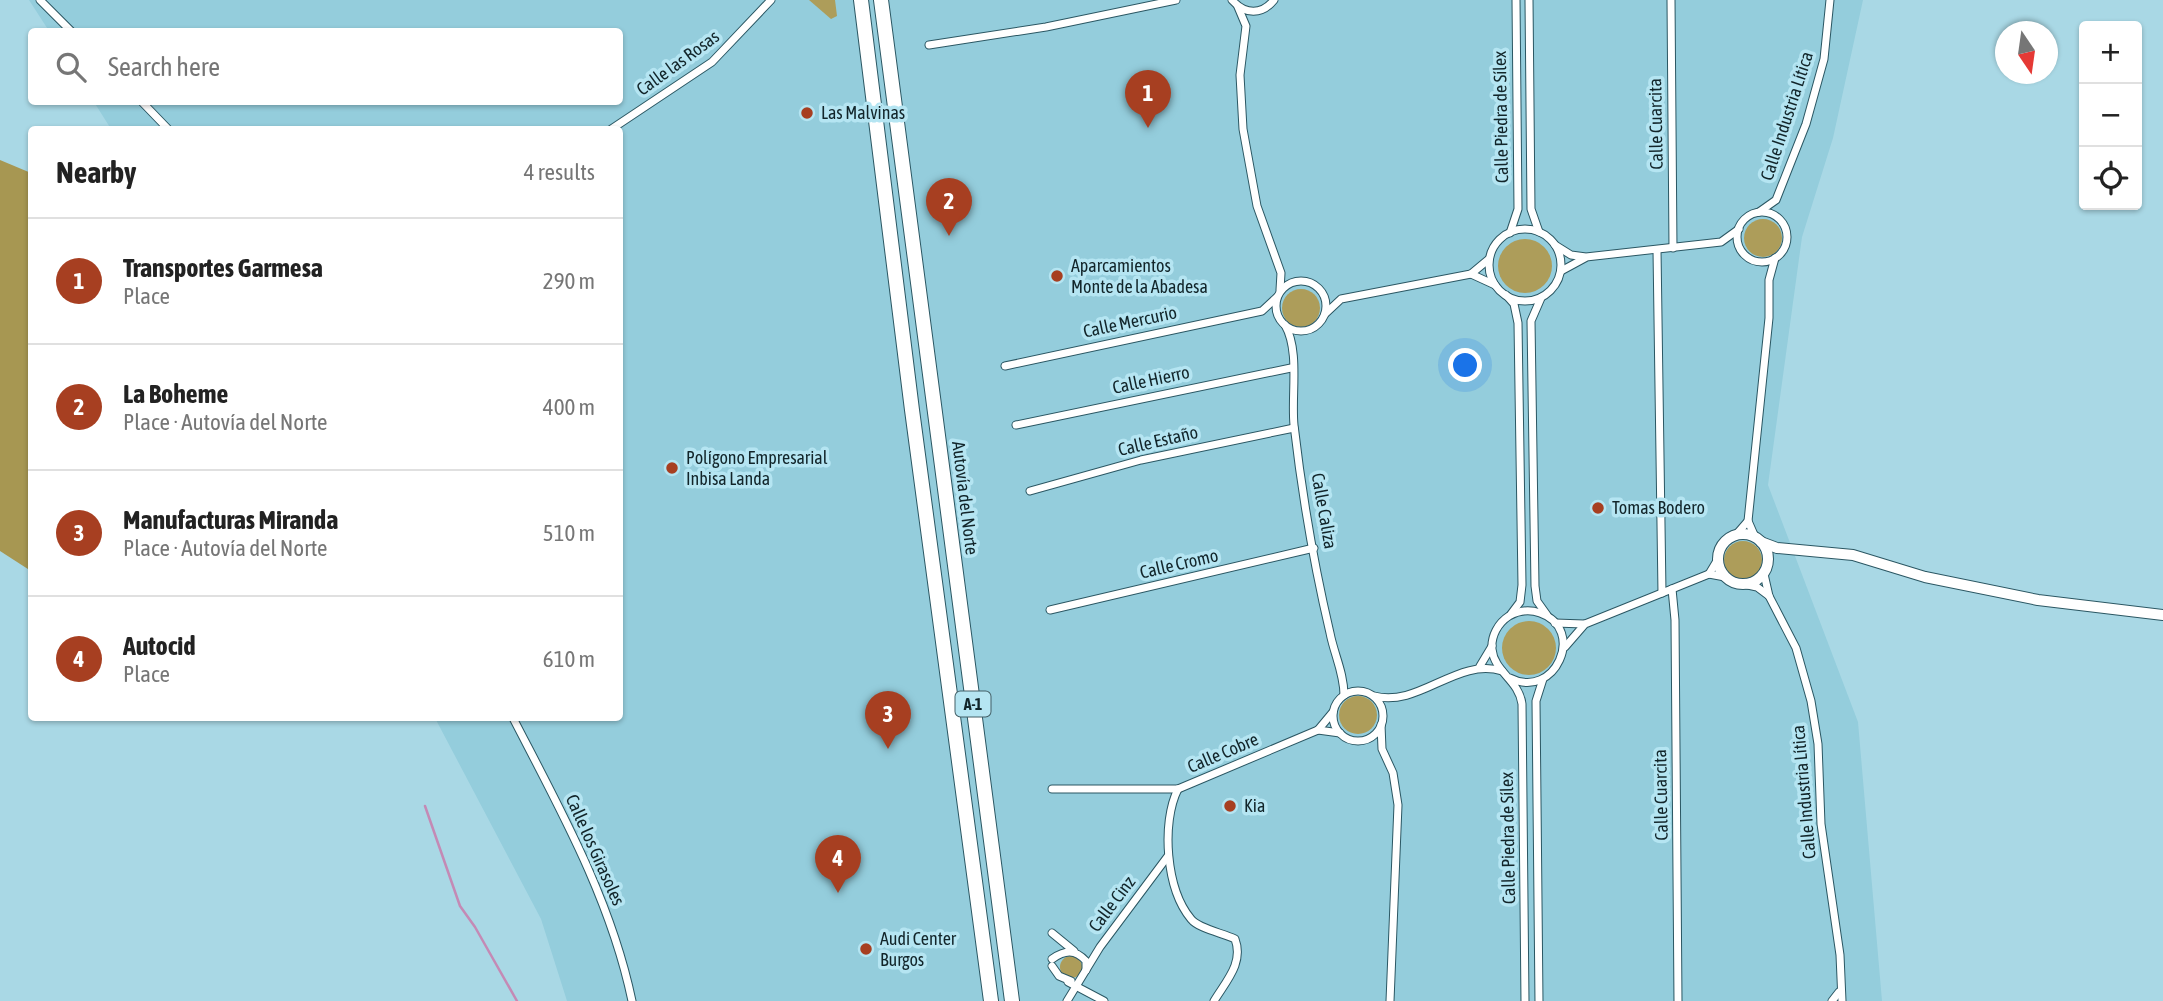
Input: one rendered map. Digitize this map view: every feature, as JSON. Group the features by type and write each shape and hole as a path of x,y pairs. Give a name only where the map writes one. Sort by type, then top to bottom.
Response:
{"highway":[{"name":"A-1","path":"861,0 906,364 991,1001"},
{"name":"Autovía del Norte","path":"881,0 1012,1001"}],"street":[{"path":"40,0 68,28"},
{"name":"Calle las Rosas","path":"757,13 762,0"},
{"name":"Calle las Rosas","path":"616,126 712,62 729,48 771,0"},
{"path":"929,45 1046,27 1176,0"},
{"path":"1246,26 1274,0"},
{"name":"Calle Piedra de Sílex","path":"1510,233 1518,209 1516,0"},
{"name":"Calle Piedra de Sílex","path":"1529,0 1531,209 1539,232"},
{"name":"Calle Cuarcita","path":"1671,0 1673,248"},
{"name":"Calle Industria Lítica","path":"1780,220 1776,200 1818,83 1827,38 1830,0"},
{"path":"1234,3 1250,11 1262,10"},
{"path":"1234,3 1246,26 1240,75 1243,129 1257,206 1281,273 1276,310 1283,324"},
{"path":"145,105 165,126"},
{"name":"Calle Industria Lítica","path":"1759,212 1776,200"},
{"path":"1294,346 1341,299 1471,274 1490,259 1501,239 1510,233 1529,229 1539,232 1571,255 1586,257 1721,242 1739,229 1745,219 1759,212 1771,213 1780,220 1787,240 1783,251 1775,258 1755,261"},
{"path":"1739,229 1738,242 1742,251"},
{"path":"1721,242 1742,251 1755,261 1763,268 1769,280"},
{"path":"1555,244 1561,271 1554,287 1541,298 1531,321 1535,586 1537,601 1562,633 1564,648"},
{"path":"1657,250 1662,593"},
{"path":"1561,271 1586,257"},
{"path":"1743,584 1752,583 1764,574 1768,560 1748,521 1769,318 1769,280 1775,258"},
{"path":"1490,259 1495,285"},
{"path":"1281,273 1311,282 1322,291 1341,299"},
{"path":"1471,274 1495,285 1506,295 1514,304 1518,323 1522,571 1520,602 1497,628 1492,646 1480,666"},
{"path":"1303,280 1288,284 1262,311 1294,330 1310,330"},
{"path":"1322,291 1326,302 1325,314"},
{"path":"1506,295 1517,300 1541,298"},
{"name":"Calle Mercurio","path":"1005,366 1262,311"},
{"name":"Calle Caliza","path":"1283,324 1294,346 1294,428 1330,633 1344,679 1344,695"},
{"name":"Calle Hierro","path":"1016,425 1292,368"},
{"name":"Calle Estaño","path":"1030,491 1140,460 1294,428"},
{"path":"1709,574 1723,545 1748,521"},
{"path":"1734,536 1758,540 1777,548 1853,555 1925,577 2038,600 2163,615"},
{"name":"Calle Cromo","path":"1050,610 1314,548"},
{"path":"1768,560 1797,549"},
{"path":"1718,559 1725,576"},
{"path":"1555,623 1585,624 1709,574 1725,576 1757,587 1769,596"},
{"name":"Calle Industria Lítica","path":"1764,574 1769,596 1796,648 1814,713 1821,824 1840,955 1839,992 1842,1001"},
{"name":"Calle Cuarcita","path":"1672,589 1675,620 1678,1001"},
{"path":"1510,615 1531,611 1547,616"},
{"path":"1492,646 1494,659 1502,671 1510,678 1529,683 1543,679 1558,666 1564,648 1585,624"},
{"path":"1344,679 1360,691 1396,699 1480,666 1502,671"},
{"name":"Calle Piedra de Sílex","path":"1510,678 1520,691 1522,704 1525,1001"},
{"name":"Calle Piedra de Sílex","path":"1539,1001 1536,701 1543,679"},
{"path":"1340,733 1333,712 1344,695 1360,691"},
{"path":"1373,696 1380,703 1383,716"},
{"path":"1390,1001 1398,805 1393,773 1382,748 1381,725 1383,716 1396,699"},
{"name":"Calle Cobre","path":"1052,789 1178,789 1318,730 1333,712"},
{"name":"Calle los Girasoles","path":"515,721 572,830 604,907 632,1001"},
{"path":"1361,740 1373,736 1381,725"},
{"path":"1318,730 1340,733 1349,739 1361,740 1382,748"},
{"path":"1178,789 1169,808 1168,856 1172,881 1193,921 1235,939 1239,950 1236,966 1214,1001"},
{"name":"Calle Cinz","path":"1068,1001 1100,947 1168,856"},
{"name":"Calle Cinz","path":"1150,880 1161,877 1172,881"},
{"path":"1052,933 1086,961 1085,973 1068,982"},
{"name":"Calle Cinz","path":"1068,982 1059,976 1052,962 1064,951 1089,954 1100,947"},
{"path":"1068,982 1104,1001"},
{"path":"1832,1001 1839,992"}],"shaded area":[{"path":"29,0 1863,0 1833,138 1802,237 1768,485 1858,722 1882,1001 567,1001 541,919 437,721 623,721 623,126 109,126 96,105 623,105 623,28 47,28"},
{"path":"809,0 835,0 837,16 831,19"},
{"path":"0,160 28,172 28,569 0,551"},
{"path":"1763,219 1777,224 1782,238 1777,252 1763,257 1749,252 1744,238 1749,224"},
{"path":"1530,239 1540,243 1548,251 1552,266 1548,281 1540,289 1520,293 1510,289 1502,281 1498,261 1502,251 1510,243"},
{"path":"1301,289 1315,294 1320,308 1315,322 1301,327 1287,322 1282,308 1287,294"},
{"path":"1743,541 1756,547 1762,560 1756,573 1743,579 1730,573 1724,560 1730,547"},
{"path":"1534,621 1544,625 1552,633 1556,648 1552,663 1544,671 1524,675 1514,671 1506,663 1502,643 1506,633 1514,625"},
{"path":"1358,696 1372,701 1377,715 1372,729 1358,734 1344,729 1339,715 1344,701"},
{"path":"1071,956 1079,959 1082,967 1079,975 1071,978 1063,975 1060,967 1063,959"}],"waterway":[{"path":"425,806 460,906 517,1001"}],"place":[{"name":"Las Malvinas","path":"807,113"},
{"name":"Transportes Garmesa","path":"1148,128"},
{"name":"La Boheme","path":"949,236"},
{"name":"Aparcamientos Monte de la Abadesa","path":"1057,276"},
{"name":"Polígono Empresarial Inbisa Landa","path":"672,468"},
{"name":"Tomas Bodero","path":"1598,508"},
{"name":"Manufacturas Miranda","path":"888,749"},
{"name":"Kia","path":"1230,806"},
{"name":"Autocid","path":"838,893"},
{"name":"Audi Center Burgos","path":"866,949"}]}
